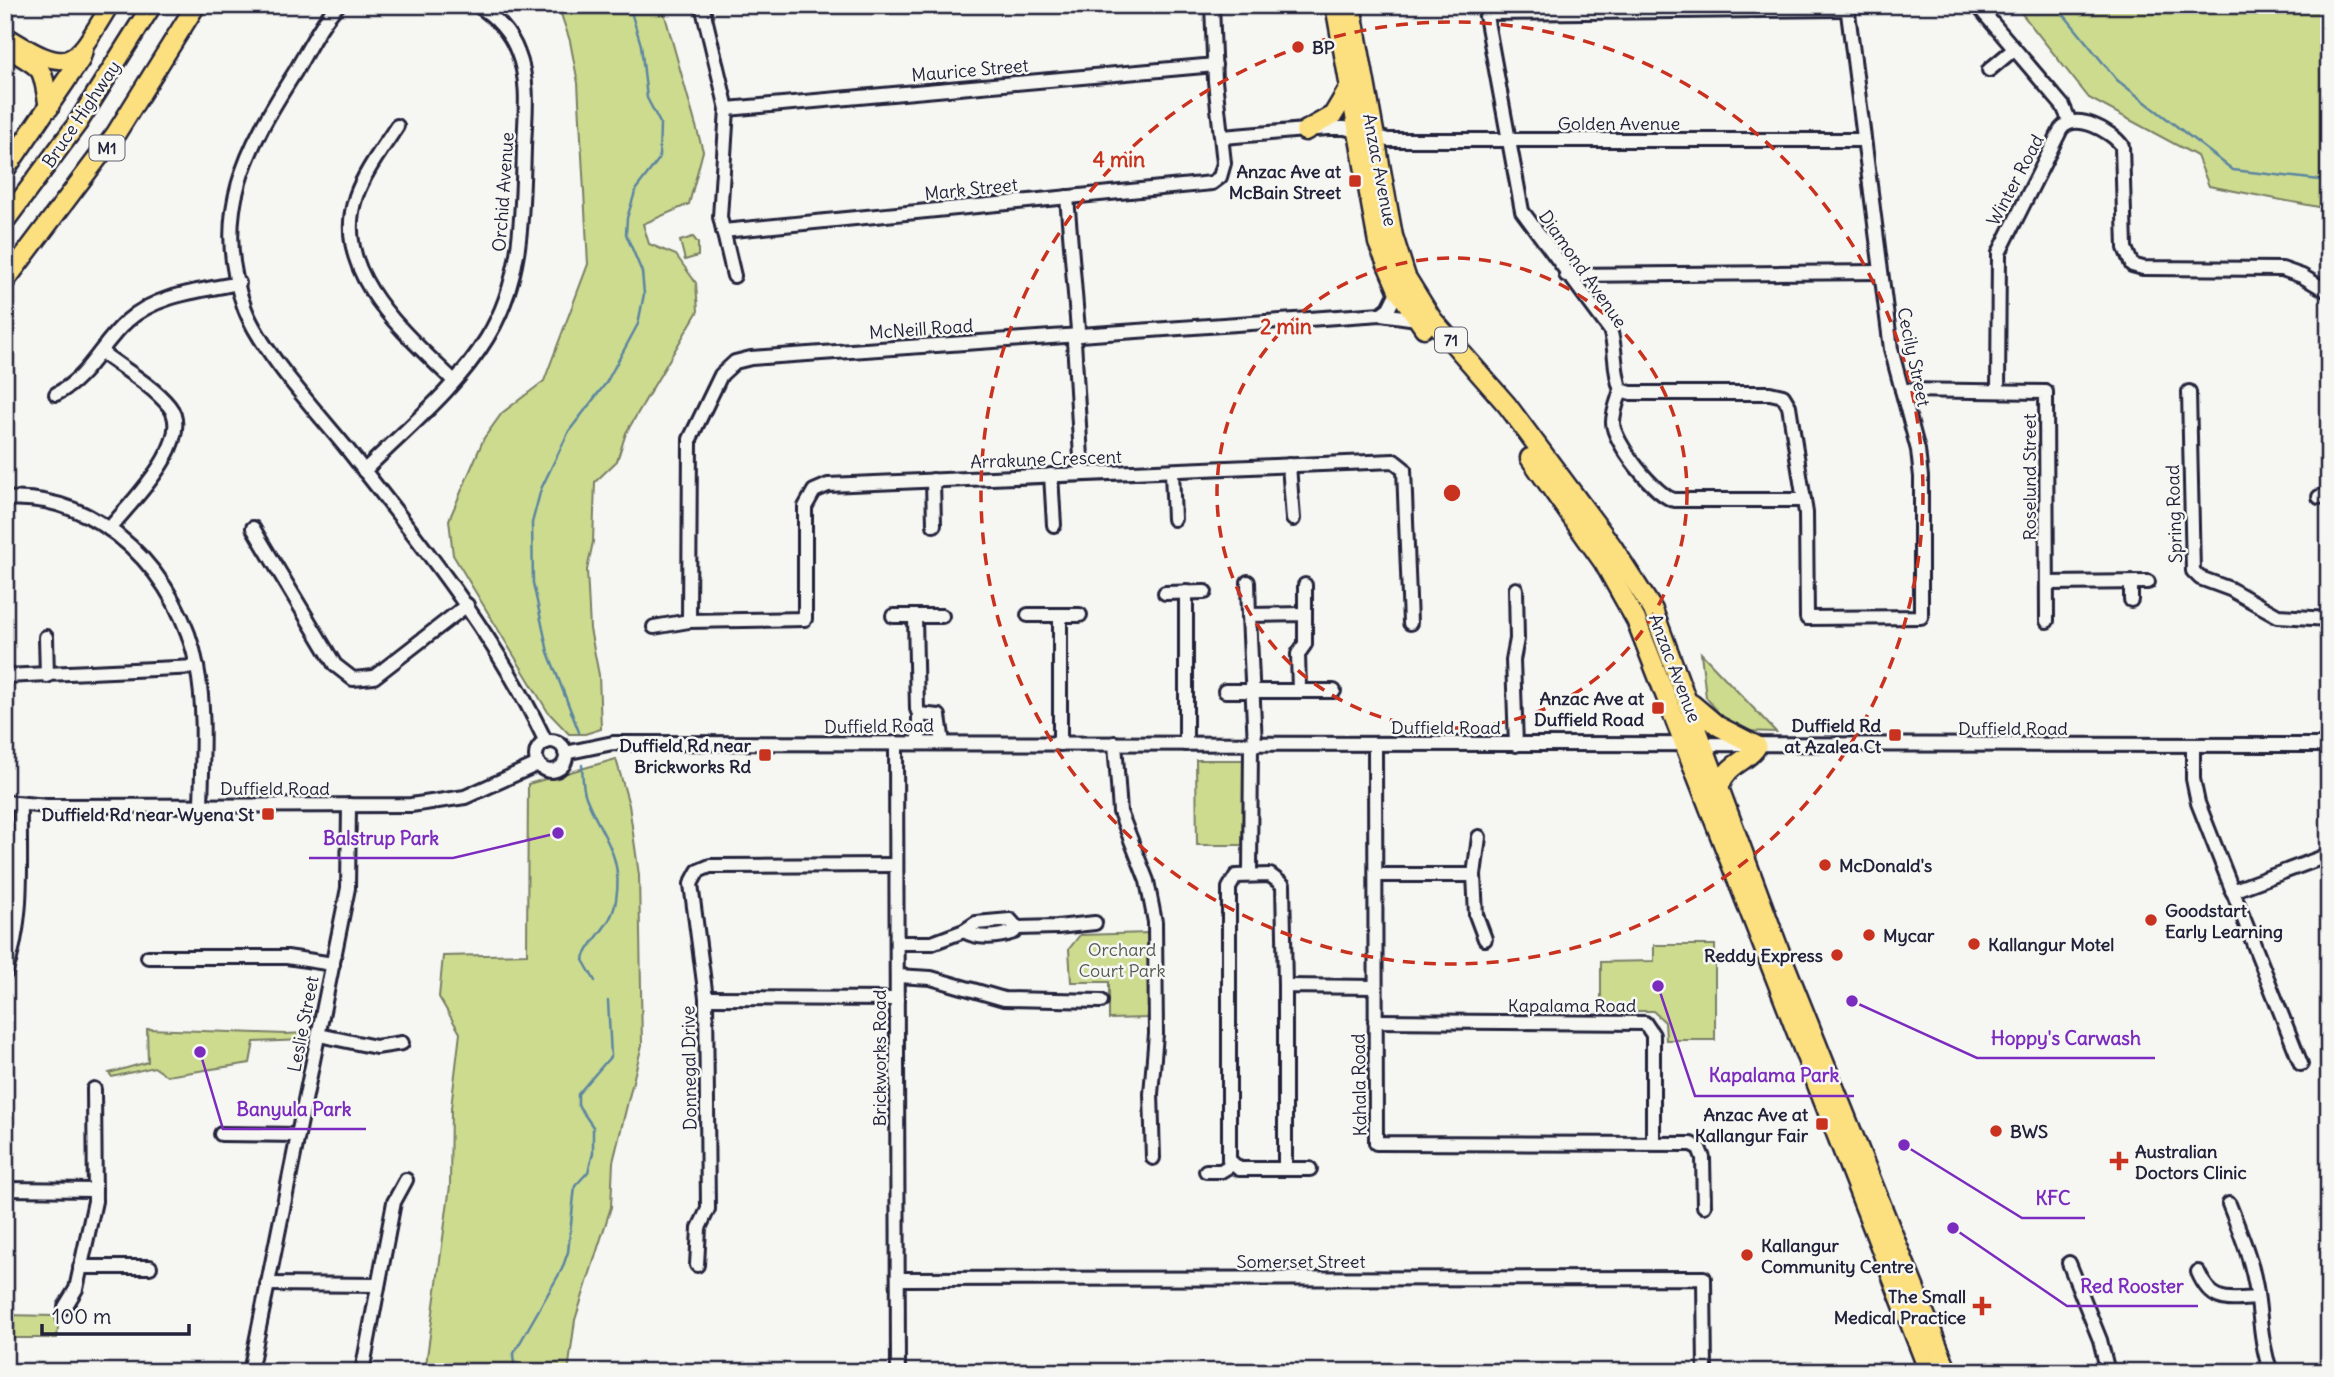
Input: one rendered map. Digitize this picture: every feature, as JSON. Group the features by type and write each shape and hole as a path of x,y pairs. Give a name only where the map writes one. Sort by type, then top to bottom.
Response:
{"highway":[{"name":"Bruce Highway","path":"5,221 77,124 152,5"},
{"name":"M1","path":"5,281 115,135 196,5"},
{"name":"Anzac Avenue","path":"1335,5 1355,130 1378,243 1398,290 1418,320 1508,426 1604,562 1636,620 1929,1372"},
{"name":"Anzac Avenue","path":"1351,5 1396,252 1414,292 1432,319 1507,405 1626,565 1656,617 1780,952 1948,1372"},
{"path":"5,46 41,69 47,80 48,108"},
{"path":"5,170 80,60 83,50"},
{"path":"1305,131 1338,110 1348,90"},
{"path":"1689,701 1718,726 1757,746 1753,752 1729,768 1720,785"}],"main road":[{"path":"5,35 52,61 68,59 83,50 110,5"}],"street":[{"path":"338,5 257,132 239,177 233,219 234,260 246,310 264,341 467,605 506,664 546,742"},
{"name":"Orchid Avenue","path":"364,471 476,356 497,321 513,276 521,228 525,77 511,38 496,19 477,5"},
{"path":"702,5 727,109 720,205 734,276"},
{"path":"1212,5 1223,137"},
{"path":"1977,5 2063,106 2070,122 2082,121 2116,138 2122,146 2125,248 2132,265 2143,268 2282,269 2302,275 2329,292"},
{"path":"1485,9 1847,7"},
{"name":"Cecily Street","path":"1804,500 1807,618 1921,617 1921,477 1918,450 1891,349 1847,7"},
{"name":"Diamond Avenue","path":"1485,9 1522,211 1566,275 1610,330 1614,342 1616,377 1621,390"},
{"path":"1989,70 2013,50"},
{"name":"Maurice Street","path":"727,109 1216,65"},
{"name":"Winter Road","path":"1997,391 1998,253 2061,129 2070,122"},
{"path":"397,126 356,197 351,223 353,248 369,285 396,325 454,381"},
{"name":"Golden Avenue","path":"1223,137 1328,128 1355,130 1388,140 1864,140"},
{"name":"Mark Street","path":"723,231 1203,186 1220,177 1224,163 1223,137"},
{"path":"1067,197 1082,474"},
{"path":"1566,275 1880,272"},
{"path":"56,394 70,387 127,321 153,304 239,283"},
{"path":"1381,314 1391,305 1398,290"},
{"name":"McNeill Road","path":"689,621 690,439 727,367 751,358 1381,314 1418,320"},
{"path":"101,352 169,406 177,428 171,449 109,529"},
{"path":"1621,390 1630,393 1770,393 1783,396 1789,406 1804,500 1675,500 1661,496 1616,438 1613,423 1621,390"},
{"name":"Roselund Street","path":"1902,390 2046,392 2047,621"},
{"name":"Spring Road","path":"2189,392 2193,571 2200,578 2230,589 2278,615 2329,618"},
{"name":"Arrakune Crescent","path":"654,627 689,621 805,619 805,507 814,491 828,485 1394,461 1404,469 1410,624"},
{"path":"1289,465 1293,519"},
{"path":"1172,472 1174,519"},
{"path":"1051,475 1054,525"},
{"path":"933,481 934,525"},
{"path":"5,499 57,502 109,529 147,563 166,589 185,625 197,667 202,727 201,806"},
{"path":"253,528 335,665 353,679 374,677 467,605"},
{"path":"1248,582 1255,692 1250,873"},
{"path":"2047,583 2148,582"},
{"path":"2130,583 2131,600"},
{"path":"1299,691 1298,654 1305,644 1306,585"},
{"path":"1516,589 1517,639 1513,660 1516,745"},
{"path":"1186,592 1186,744"},
{"path":"1165,593 1205,592"},
{"path":"1249,615 1305,614"},
{"path":"1028,615 1080,615"},
{"path":"1060,615 1060,744"},
{"path":"893,616 942,616"},
{"path":"915,617 919,743"},
{"path":"46,637 47,676"},
{"path":"5,677 197,667"},
{"path":"1225,691 1334,691"},
{"path":"919,714 939,716 943,743"},
{"path":"546,742 558,743 565,753 564,764 555,771 544,770 538,764 537,751 546,742"},
{"name":"Duffield Road","path":"565,753 604,743 2329,745"},
{"name":"Brickworks Road","path":"896,743 898,1372"},
{"path":"1115,743 1120,811 1147,881 1155,922 1156,1034 1151,1094 1153,1158"},
{"name":"Kahala Road","path":"1375,745 1376,1143 1691,1144 1699,1148 1703,1158 1704,1206"},
{"path":"2193,745 2193,779 2198,803 2301,1064"},
{"name":"Duffield Road","path":"5,802 20,805 201,806 439,803 465,797 538,764"},
{"path":"5,974 11,940 20,920 20,805"},
{"name":"Leslie Street","path":"250,1372 348,881 349,805"},
{"path":"1479,837 1469,875 1476,915 1485,939"},
{"path":"2232,891 2329,855"},
{"name":"Donnegal Drive","path":"697,1265 699,1228 708,1209 706,998 691,884 698,871 710,866 896,865"},
{"path":"1285,1169 1285,890 1276,877 1250,873 1236,876 1229,888 1228,1156 1231,1165 1239,1169 1285,1169 1310,1169"},
{"path":"1376,875 1469,875"},
{"path":"897,940 932,943 964,931 975,937 1000,936 1014,932 1017,928 1095,923"},
{"path":"148,957 287,957 333,964"},
{"path":"897,976 931,978 1004,999 1101,1001"},
{"path":"1285,986 1375,987"},
{"path":"706,998 897,999"},
{"name":"Kapalama Road","path":"1375,1021 1645,1023 1653,1035 1653,1143"},
{"path":"319,1035 376,1047 402,1043"},
{"path":"65,1307 76,1289 95,1190 94,1089"},
{"path":"221,1134 298,1135"},
{"path":"1206,1171 1221,1171 1231,1165"},
{"path":"362,1372 394,1202 406,1180"},
{"path":"5,1189 95,1190"},
{"path":"2230,1204 2249,1254 2258,1298 2262,1346 2271,1372"},
{"path":"2069,1263 2099,1340 2108,1372"},
{"path":"80,1267 150,1267"},
{"path":"2198,1272 2206,1289 2218,1297 2258,1298"},
{"name":"Somerset Street","path":"898,1279 1704,1279 1705,1372"},
{"path":"267,1284 378,1285"}],"green space":[{"path":"558,5 662,5 703,151 689,204 643,224 649,244 676,255 696,283 698,311 626,433 617,461 595,482 593,542 587,570 590,629 599,675 601,729 585,734 569,734 548,712 453,555 449,520 484,438 502,413 544,381 588,264 578,83 570,41"},
{"path":"2015,5 2329,5 2329,209 2209,186 2197,156 2089,98"},
{"path":"693,237 698,243 698,256 685,260 680,241"},
{"path":"1701,653 1776,732 1742,731 1722,717 1706,697"},
{"path":"616,759 629,805 639,875 642,1045 613,1162 611,1207 575,1320 568,1372 425,1372 450,1186 451,1108 460,1033 439,997 443,956 527,954 528,784"},
{"path":"1196,760 1243,760 1243,845 1197,845"},
{"name":"Orchard Court Park","path":"1149,933 1149,1018 1109,1019 1109,982 1071,982 1069,949 1080,935"},
{"path":"1654,945 1715,945 1715,1040 1666,1040 1665,1022 1653,1011 1601,1011 1601,962 1654,961"},
{"path":"147,1029 306,1033 304,1040 254,1042 250,1063 167,1076 154,1067 112,1077 109,1073 148,1062"},
{"path":"5,1315 54,1316 58,1327 57,1338 5,1338"}],"waterway":[{"path":"579,732 548,652 533,583 532,523 541,489 569,431 606,383 638,324 644,294 642,272 626,234 627,218 636,189 659,159 660,123 647,98 641,45 629,5"},
{"path":"2056,5 2117,80 2233,170 2329,181"},
{"path":"2272,5 2299,5"},
{"path":"582,765 585,793 614,857 618,884 614,909 583,960 595,981"},
{"path":"515,1372 513,1355 562,1269 568,1252 575,1186 588,1172 593,1153 593,1127 578,1105 578,1094 611,1056 608,1001"}],"place":[{"name":"BP","path":"1298,47"},
{"name":"Anzac Ave at McBain Street","path":"1355,181"},
{"name":"Anzac Ave at Duffield Road","path":"1658,708"},
{"name":"Duffield Rd at Azalea Ct","path":"1895,735"},
{"name":"Duffield Rd near Brickworks Rd","path":"765,755"},
{"name":"Duffield Rd near Wyena St","path":"268,814"},
{"name":"Balstrup Park","path":"558,833"},
{"name":"McDonald's","path":"1825,865"},
{"name":"Goodstart Early Learning","path":"2151,920"},
{"name":"Mycar","path":"1869,935"},
{"name":"Kallangur Motel","path":"1974,944"},
{"name":"Reddy Express","path":"1837,955"},
{"name":"Kapalama Park","path":"1658,986"},
{"name":"Hoppy's Carwash","path":"1852,1001"},
{"name":"Banyula Park","path":"200,1052"},
{"name":"Anzac Ave at Kallangur Fair","path":"1822,1124"},
{"name":"BWS","path":"1996,1131"},
{"name":"KFC","path":"1904,1145"},
{"name":"Australian Doctors Clinic","path":"2119,1161"},
{"name":"Red Rooster","path":"1953,1228"},
{"name":"Kallangur Community Centre","path":"1747,1255"},
{"name":"The Small Medical Practice","path":"1982,1306"}]}
